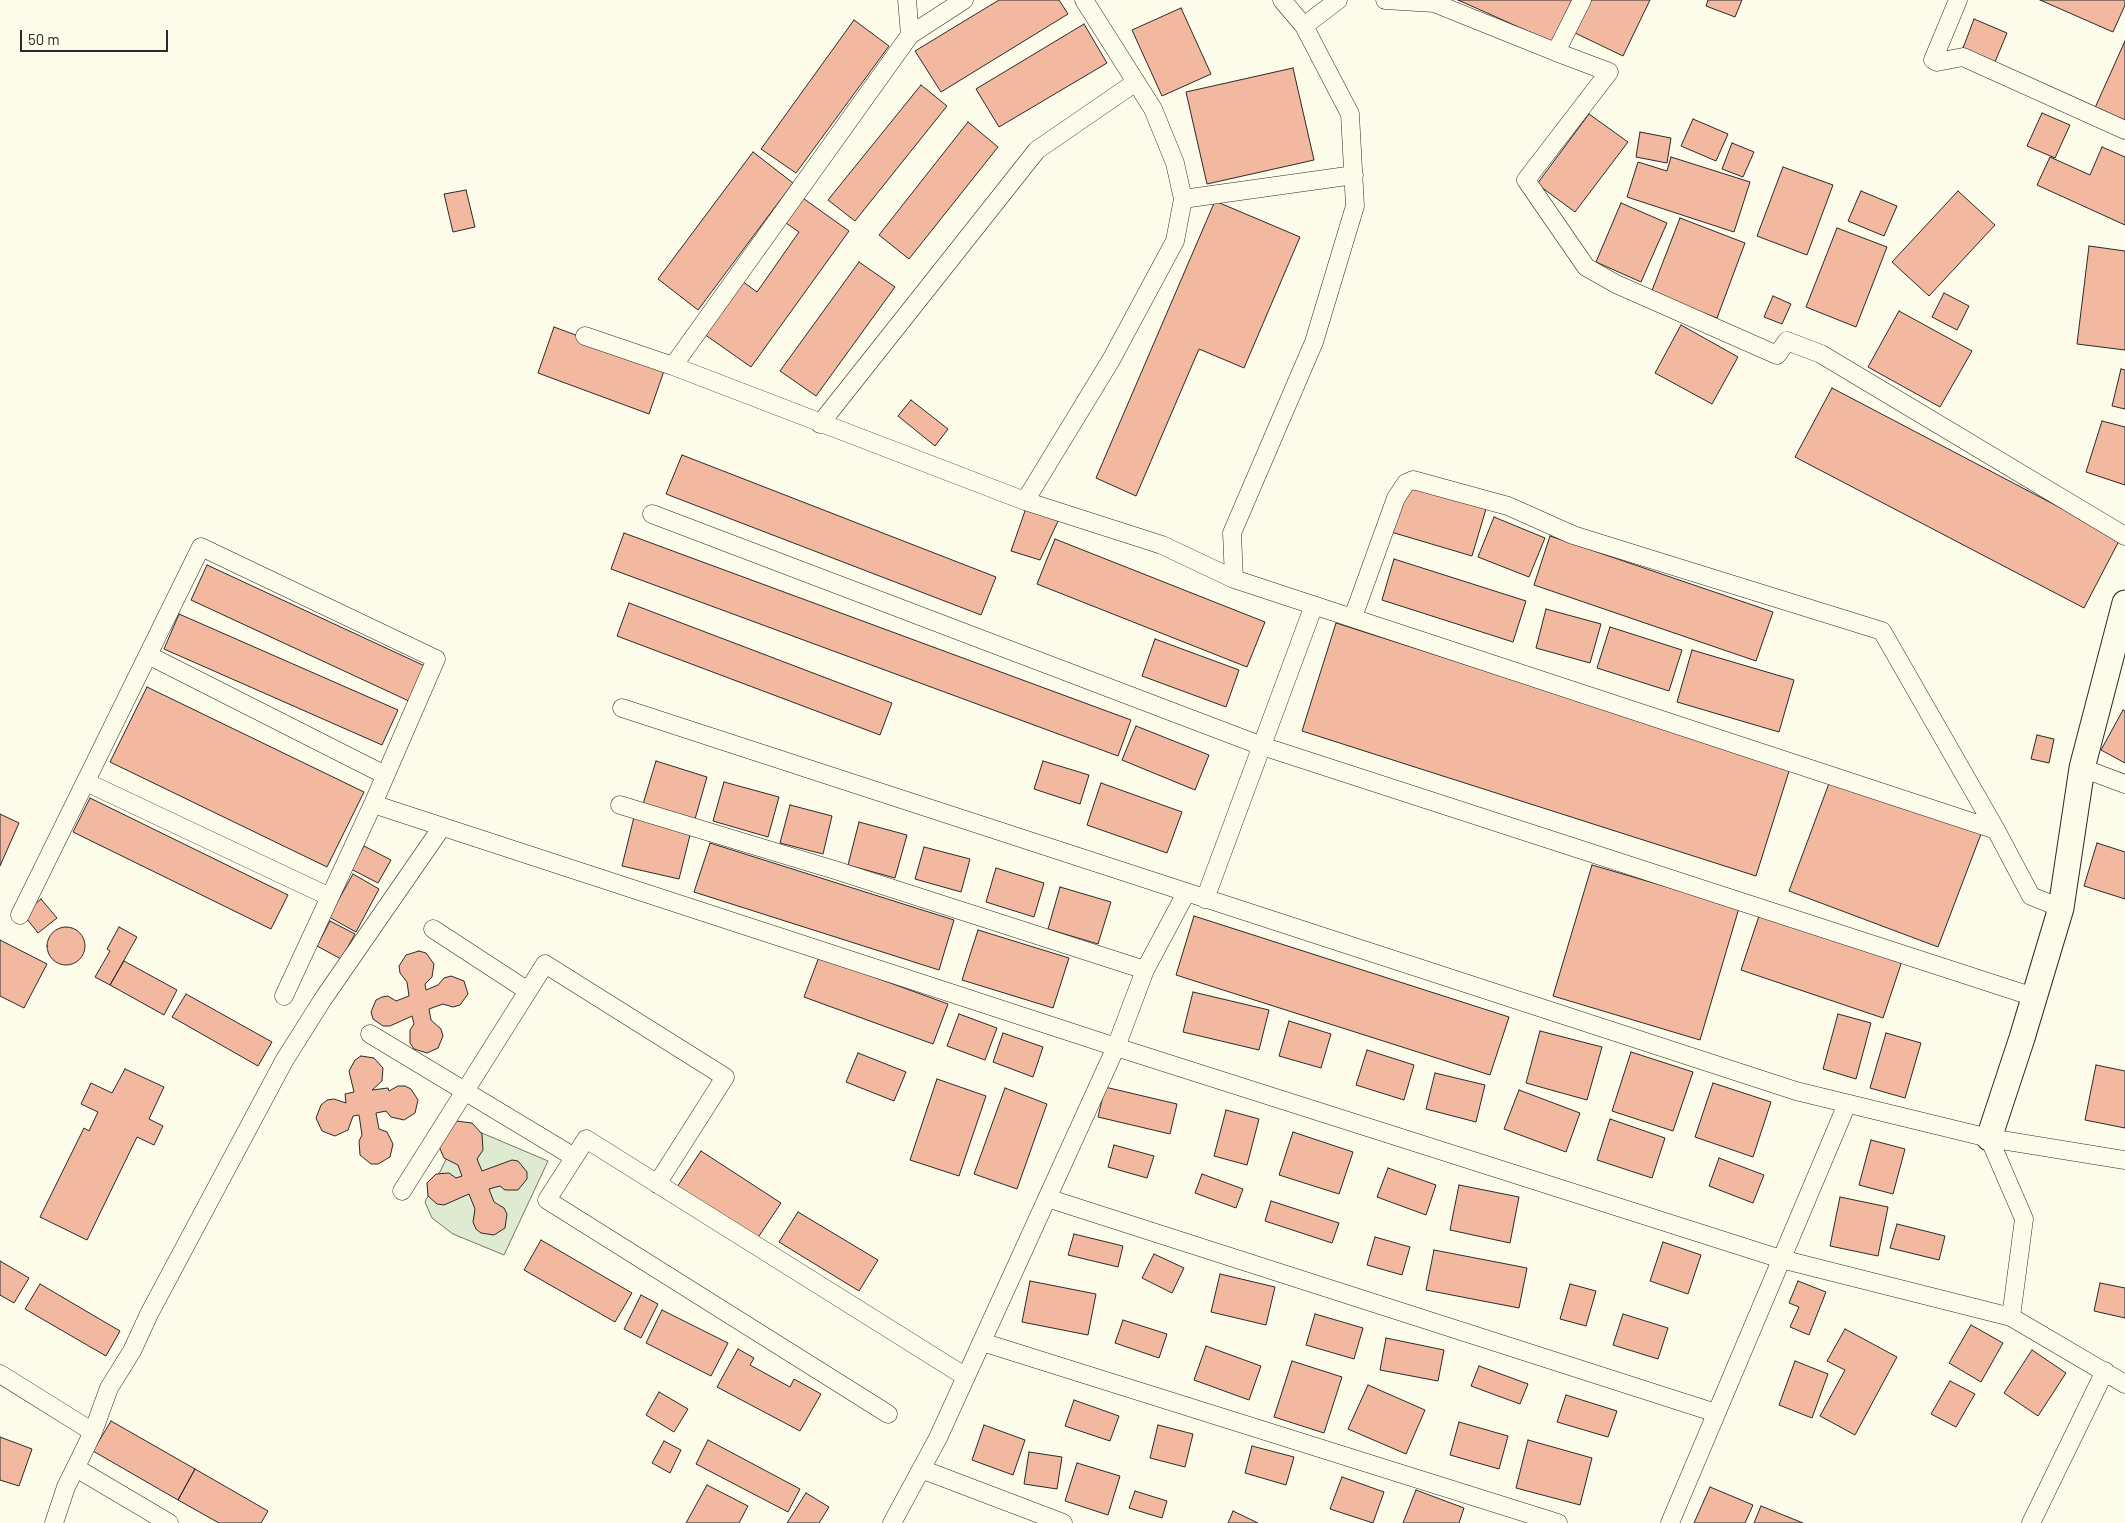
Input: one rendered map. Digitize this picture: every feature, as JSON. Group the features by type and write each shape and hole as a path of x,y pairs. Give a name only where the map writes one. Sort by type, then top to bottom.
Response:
{"street":[{"path":"907,0 910,35"},
{"path":"673,366 910,35 964,0"},
{"path":"1025,502 1111,360 1175,241 1183,198 1175,163 1153,109 1084,0"},
{"path":"1234,579 1232,533 1314,342 1355,206 1350,114 1304,26 1282,0"},
{"path":"1304,26 1338,0"},
{"path":"1385,0 1435,2 1609,72 1526,180 1586,266 1616,284 1777,355 1787,341 1821,354 2125,536"},
{"path":"1556,52 1582,0"},
{"path":"1958,0 1932,60 1937,62 1963,57 2125,130"},
{"path":"820,424 1037,150 1136,82"},
{"path":"1183,198 1354,175"},
{"path":"585,336 673,366 1025,502 1162,546 1234,579 1996,830"},
{"path":"1353,618 1396,498 1406,483 1413,480 1508,506 1572,534 1882,631 1996,830 2031,896 2060,908"},
{"path":"652,514 1262,746 2034,996"},
{"path":"20,916 201,547 436,659 373,804 284,996"},
{"path":"2011,1317 2024,1220 1989,1138 2060,908 2082,768 2125,603"},
{"path":"1205,899 1314,605"},
{"path":"148,655 386,775"},
{"path":"622,708 1796,1091 1989,1138 2125,1160"},
{"path":"2082,768 2125,784"},
{"path":"86,782 330,897"},
{"path":"373,804 1116,1047 1781,1259 2011,1317 2125,1384"},
{"path":"620,805 838,871 1145,970"},
{"path":"54,1523 93,1432 109,1388 132,1351 149,1314 284,1060 323,999 442,827"},
{"path":"892,1523 938,1438 1116,1047 1145,970 1186,893"},
{"path":"433,929 528,991"},
{"path":"402,1191 545,964 725,1077 657,1184"},
{"path":"370,1034 574,1157"},
{"path":"1670,1523 1847,1104"},
{"path":"888,1414 547,1200 586,1139 966,1377"},
{"path":"1047,1198 1716,1412"},
{"path":"982,1342 1558,1523"},
{"path":"2031,1523 2105,1371"},
{"path":"0,1374 93,1432"},
{"path":"76,1468 169,1523"},
{"path":"922,1469 1063,1523"}],"green space":[{"path":"463,1125 548,1161 504,1255 453,1234 432,1218 425,1202"}],"building":[{"path":"999,0 1059,0 1068,14 941,92 915,51"},
{"path":"1458,0 1572,0 1552,42"},
{"path":"1588,0 1650,0 1623,56 1573,32"},
{"path":"1708,0 1742,0 1735,17 1706,6"},
{"path":"2040,0 2125,0 2125,5 2113,32"},
{"path":"1181,8 1211,74 1162,96 1132,30"},
{"path":"1974,19 2007,33 1995,62 1963,48"},
{"path":"854,20 889,46 796,173 761,149"},
{"path":"1084,24 1107,63 999,127 976,89"},
{"path":"2125,41 2125,123 2094,110"},
{"path":"1293,68 1314,160 1207,184 1186,92"},
{"path":"921,85 947,106 855,221 828,200"},
{"path":"2042,113 2070,125 2055,158 2027,146"},
{"path":"1589,114 1628,142 1575,212 1537,184"},
{"path":"1693,119 1728,134 1716,161 1681,146"},
{"path":"968,122 998,147 909,259 879,235"},
{"path":"1640,132 1671,138 1667,163 1636,157"},
{"path":"1732,143 1754,152 1743,177 1722,169"},
{"path":"2102,147 2125,157 2125,225 2037,185 2050,157 2090,175"},
{"path":"753,152 793,183 698,310 658,279"},
{"path":"1671,157 1750,182 1734,232 1627,197 1638,162 1667,171"},
{"path":"1783,167 1833,185 1807,255 1757,236"},
{"path":"466,190 475,227 453,232 444,194"},
{"path":"1861,191 1897,206 1884,236 1848,221"},
{"path":"1958,191 1995,225 1929,296 1892,262"},
{"path":"800,196 849,231 751,367 704,334 742,281 757,292 799,232 783,221"},
{"path":"1215,201 1300,237 1244,368 1199,349 1136,496 1096,478"},
{"path":"1621,203 1667,223 1641,282 1596,262"},
{"path":"1680,218 1745,243 1717,318 1651,293"},
{"path":"1837,228 1887,247 1856,327 1806,307"},
{"path":"2089,246 2125,251 2125,350 2077,344"},
{"path":"859,262 895,287 816,396 780,371"},
{"path":"1944,293 1969,306 1957,330 1932,317"},
{"path":"1773,296 1791,304 1782,324 1764,317"},
{"path":"1899,311 1972,351 1940,407 1868,367"},
{"path":"1681,325 1738,357 1712,404 1655,373"},
{"path":"554,327 665,368 649,414 538,373"},
{"path":"2121,369 2125,370 2125,409 2112,406"},
{"path":"1832,388 2120,539 2084,608 1795,457"},
{"path":"911,400 948,429 935,446 898,416"},
{"path":"2102,421 2125,427 2125,485 2086,472"},
{"path":"682,455 996,577 981,615 666,494"},
{"path":"1405,485 1486,509 1472,556 1391,532"},
{"path":"1026,508 1059,519 1040,560 1011,551"},
{"path":"1494,517 1545,538 1529,577 1478,557"},
{"path":"624,533 1131,720 1118,756 611,569"},
{"path":"1550,536 1773,612 1756,661 1534,585"},
{"path":"1055,539 1265,622 1247,667 1037,584"},
{"path":"1394,559 1526,601 1513,642 1382,600"},
{"path":"207,565 427,667 411,702 191,600"},
{"path":"629,603 892,703 880,735 617,636"},
{"path":"1546,609 1601,624 1590,663 1536,648"},
{"path":"179,614 398,710 382,745 164,649"},
{"path":"1336,623 1790,768 1756,876 1302,731"},
{"path":"1610,627 1682,650 1669,691 1597,668"},
{"path":"1155,639 1239,670 1226,707 1142,676"},
{"path":"1692,650 1794,680 1779,732 1677,702"},
{"path":"147,687 364,792 327,867 110,762"},
{"path":"2123,710 2125,711 2125,763 2101,750"},
{"path":"1136,726 1209,755 1195,790 1122,760"},
{"path":"2037,735 2054,739 2049,763 2031,759"},
{"path":"656,761 707,777 695,819 643,804"},
{"path":"1043,761 1089,775 1080,804 1034,789"},
{"path":"1831,778 1981,834 1938,947 1789,891"},
{"path":"724,782 779,797 768,837 713,821"},
{"path":"1101,783 1182,812 1167,853 1087,825"},
{"path":"90,798 288,895 271,929 73,832"},
{"path":"790,805 832,816 823,854 780,843"},
{"path":"0,814 19,823 0,866"},
{"path":"634,817 691,831 679,879 622,866"},
{"path":"859,822 907,835 895,878 848,865"},
{"path":"710,843 954,920 939,970 694,892"},
{"path":"2097,843 2125,852 2125,899 2084,886"},
{"path":"364,846 391,860 378,883 351,869"},
{"path":"924,847 970,859 961,892 915,879"},
{"path":"1592,865 1739,908 1700,1040 1553,996"},
{"path":"996,868 1044,883 1034,917 986,902"},
{"path":"353,874 379,889 356,932 329,917"},
{"path":"1060,887 1111,902 1098,944 1048,929"},
{"path":"41,899 57,918 38,933 23,914"},
{"path":"1760,913 1902,961 1883,1018 1741,970"},
{"path":"1194,916 1509,1017 1490,1075 1176,975"},
{"path":"330,921 355,934 341,959 317,946"},
{"path":"66,927 73,928 79,933 84,939 84,953 79,959 73,964 66,965 59,964 53,959 48,953 47,946 48,939 53,933 59,928"},
{"path":"119,927 137,937 110,985 95,977 110,951 107,949"},
{"path":"978,930 1069,958 1053,1008 962,980"},
{"path":"0,940 47,964 24,1008 0,996"},
{"path":"419,951 426,953 434,964 432,977 425,984 426,990 438,985 444,978 451,976 464,981 468,994 460,1005 453,1007 443,1004 429,1009 431,1020 441,1029 443,1036 438,1048 427,1053 414,1049 410,1043 410,1030 414,1024 412,1016 390,1026 383,1026 373,1019 371,1012 376,1000 382,997 388,996 396,1001 409,996 407,982 400,973 399,966 406,955"},
{"path":"819,957 948,1004 933,1044 804,997"},
{"path":"124,961 177,990 164,1015 110,985"},
{"path":"1193,992 1269,1010 1259,1050 1183,1032"},
{"path":"186,994 272,1042 258,1066 172,1017"},
{"path":"959,1014 997,1028 985,1060 947,1046"},
{"path":"1838,1014 1871,1023 1856,1079 1823,1069"},
{"path":"1289,1021 1331,1034 1321,1068 1279,1056"},
{"path":"1540,1031 1602,1047 1587,1100 1526,1083"},
{"path":"1003,1033 1043,1047 1033,1077 993,1062"},
{"path":"1886,1033 1921,1043 1905,1098 1870,1088"},
{"path":"1367,1050 1414,1065 1404,1100 1356,1085"},
{"path":"1631,1052 1693,1072 1673,1131 1612,1111"},
{"path":"858,1053 906,1072 894,1101 846,1082"},
{"path":"361,1056 374,1058 383,1068 382,1081 372,1090 388,1088 389,1091 398,1086 405,1086 411,1089 418,1100 415,1113 404,1120 391,1117 386,1111 376,1113 379,1129 387,1132 393,1144 390,1157 378,1164 371,1164 360,1155 359,1141 362,1135 359,1115 353,1116 348,1130 335,1136 322,1131 316,1118 321,1105 327,1100 334,1099 346,1103 345,1094 354,1092 349,1071 355,1060"},
{"path":"2096,1065 2125,1071 2125,1128 2085,1120"},
{"path":"125,1069 164,1087 149,1119 163,1126 154,1145 137,1137 87,1240 40,1217 84,1128 89,1131 98,1112 81,1104 91,1083 112,1093"},
{"path":"1435,1073 1485,1085 1476,1122 1426,1109"},
{"path":"937,1079 986,1096 959,1176 910,1160"},
{"path":"1713,1083 1771,1102 1753,1157 1695,1137"},
{"path":"1105,1087 1177,1104 1170,1134 1098,1117"},
{"path":"1005,1088 1047,1104 1017,1189 974,1174"},
{"path":"1519,1090 1580,1113 1566,1152 1504,1129"},
{"path":"1226,1110 1259,1119 1247,1165 1214,1156"},
{"path":"1610,1119 1665,1138 1652,1178 1597,1160"},
{"path":"456,1121 472,1123 482,1134 483,1150 477,1159 482,1171 512,1160 518,1161 527,1172 527,1179 518,1190 505,1190 500,1186 489,1189 494,1202 504,1208 507,1214 505,1228 494,1235 481,1233 476,1229 473,1222 475,1209 469,1194 444,1205 437,1204 428,1196 427,1183 436,1174 449,1173 456,1178 462,1176 458,1165 444,1158 438,1144"},
{"path":"1293,1132 1353,1152 1339,1194 1279,1175"},
{"path":"1871,1140 1905,1149 1893,1194 1859,1185"},
{"path":"1114,1145 1154,1156 1147,1178 1108,1167"},
{"path":"701,1151 781,1203 757,1239 677,1187"},
{"path":"1719,1158 1764,1175 1753,1203 1709,1186"},
{"path":"1388,1168 1436,1185 1426,1215 1377,1197"},
{"path":"1202,1174 1243,1189 1236,1208 1195,1193"},
{"path":"1459,1185 1519,1197 1510,1243 1450,1230"},
{"path":"1840,1197 1888,1207 1878,1256 1830,1246"},
{"path":"1271,1201 1339,1223 1332,1243 1265,1221"},
{"path":"798,1212 878,1260 859,1291 779,1242"},
{"path":"1897,1224 1945,1236 1939,1260 1890,1248"},
{"path":"1074,1234 1123,1246 1118,1267 1068,1255"},
{"path":"1375,1237 1410,1247 1402,1275 1367,1265"},
{"path":"541,1240 632,1293 615,1322 524,1270"},
{"path":"1663,1242 1701,1255 1688,1294 1650,1281"},
{"path":"1434,1250 1527,1268 1519,1308 1426,1290"},
{"path":"1154,1254 1184,1268 1172,1293 1142,1278"},
{"path":"0,1261 29,1278 14,1303 0,1295"},
{"path":"1220,1274 1275,1287 1266,1325 1211,1312"},
{"path":"1030,1281 1096,1294 1088,1335 1022,1322"},
{"path":"1798,1281 1826,1292 1809,1335 1790,1327 1799,1307 1789,1303"},
{"path":"2100,1283 2125,1288 2125,1318 2094,1311"},
{"path":"40,1284 120,1331 106,1356 25,1309"},
{"path":"1570,1284 1596,1291 1586,1326 1560,1319"},
{"path":"641,1295 658,1304 641,1338 624,1329"},
{"path":"662,1310 728,1343 711,1376 646,1343"},
{"path":"1315,1314 1363,1328 1354,1359 1306,1345"},
{"path":"1623,1314 1668,1328 1658,1359 1613,1345"},
{"path":"1123,1320 1167,1334 1159,1358 1115,1343"},
{"path":"1971,1325 2003,1343 1981,1382 1949,1363"},
{"path":"1845,1329 1897,1357 1855,1435 1820,1416 1845,1370 1827,1361"},
{"path":"1386,1338 1444,1350 1438,1381 1380,1370"},
{"path":"1206,1346 1261,1366 1249,1400 1194,1380"},
{"path":"738,1349 754,1358 750,1365 790,1387 794,1379 821,1394 800,1431 717,1387"},
{"path":"2032,1350 2066,1373 2038,1416 2004,1393"},
{"path":"1292,1361 1342,1377 1324,1433 1274,1417"},
{"path":"1795,1361 1828,1374 1812,1418 1779,1405"},
{"path":"1479,1366 1528,1384 1520,1404 1471,1386"},
{"path":"1950,1381 1975,1394 1956,1427 1931,1414"},
{"path":"1368,1385 1425,1410 1406,1454 1348,1429"},
{"path":"659,1392 688,1409 674,1432 646,1415"},
{"path":"1566,1395 1617,1411 1608,1437 1557,1422"},
{"path":"1074,1400 1119,1416 1110,1441 1065,1426"},
{"path":"111,1421 195,1469 178,1500 93,1451"},
{"path":"1459,1422 1508,1436 1499,1469 1450,1455"},
{"path":"984,1425 1025,1440 1013,1475 972,1460"},
{"path":"1158,1425 1193,1434 1185,1467 1150,1458"},
{"path":"0,1437 32,1449 19,1486 0,1480"},
{"path":"708,1440 800,1489 788,1512 696,1464"},
{"path":"1528,1440 1592,1458 1580,1505 1516,1488"},
{"path":"664,1441 681,1450 670,1473 652,1463"},
{"path":"1252,1446 1294,1457 1286,1485 1245,1473"},
{"path":"1029,1452 1062,1457 1057,1489 1024,1484"},
{"path":"1077,1463 1120,1476 1108,1515 1065,1501"},
{"path":"195,1469 268,1511 261,1523 219,1523 178,1500"},
{"path":"1342,1477 1384,1492 1373,1523 1330,1509"},
{"path":"707,1485 748,1506 739,1523 686,1523"},
{"path":"1710,1487 1753,1505 1745,1523 1694,1523"},
{"path":"1416,1490 1464,1508 1459,1523 1403,1523"},
{"path":"1135,1491 1167,1501 1162,1518 1129,1508"},
{"path":"806,1493 829,1507 819,1523 787,1523"},
{"path":"1761,1506 1803,1523 1754,1523"},
{"path":"1233,1511 1258,1523 1228,1523"}]}
